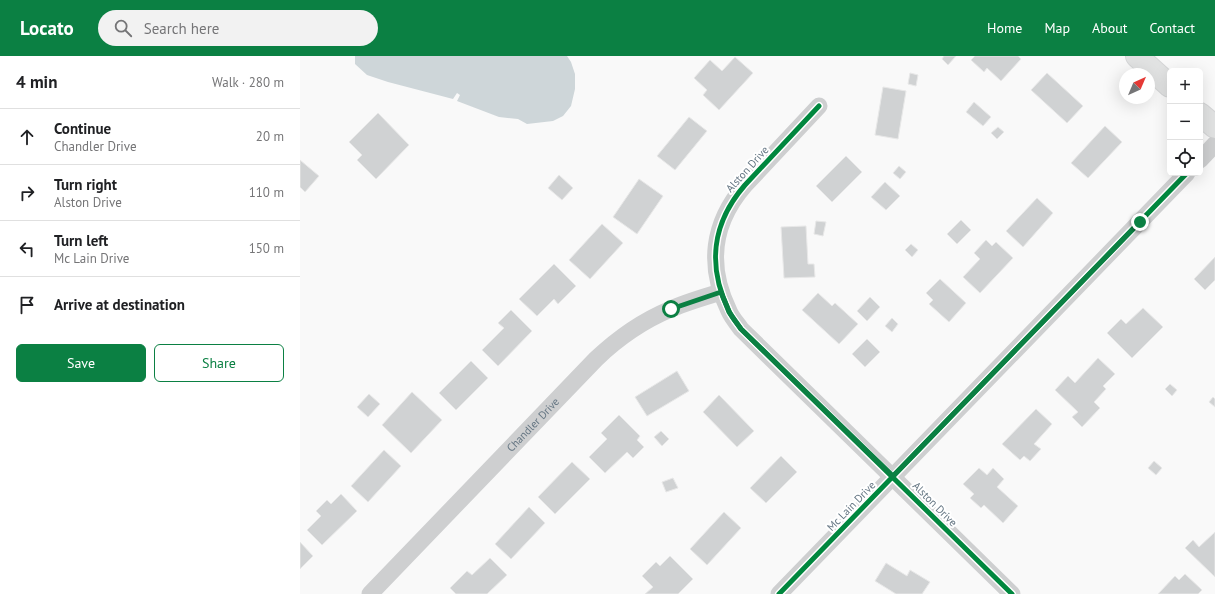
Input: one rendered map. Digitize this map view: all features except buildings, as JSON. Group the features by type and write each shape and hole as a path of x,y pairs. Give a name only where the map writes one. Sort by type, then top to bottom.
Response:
{"main road":[{"path":"1138,56 1167,83"},
{"path":"1203,117 1215,127"}],"street":[{"name":"Alston Drive","path":"819,106 745,185 727,210 721,224 716,247 716,270 721,292 729,312 741,329 1012,594"},
{"path":"1203,157 1215,144"},
{"name":"Mc Lain Drive","path":"779,594 1184,176"},
{"name":"Chandler Drive","path":"370,594 608,348 652,318 671,309 721,292"}],"shaded area":[{"path":"355,56 567,56 571,62 575,74 575,89 571,106 563,116 553,121 527,124 518,119 499,117 457,101 460,95 457,93 453,99 367,75 355,64"}],"cycle path":[{"path":"819,106 745,185 725,214 716,245 718,278 722,294 730,314 741,329 1012,594"},
{"path":"779,594 1184,176"}],"route":[{"path":"671,309 721,292 729,312 741,329 893,476 1140,222"}]}
